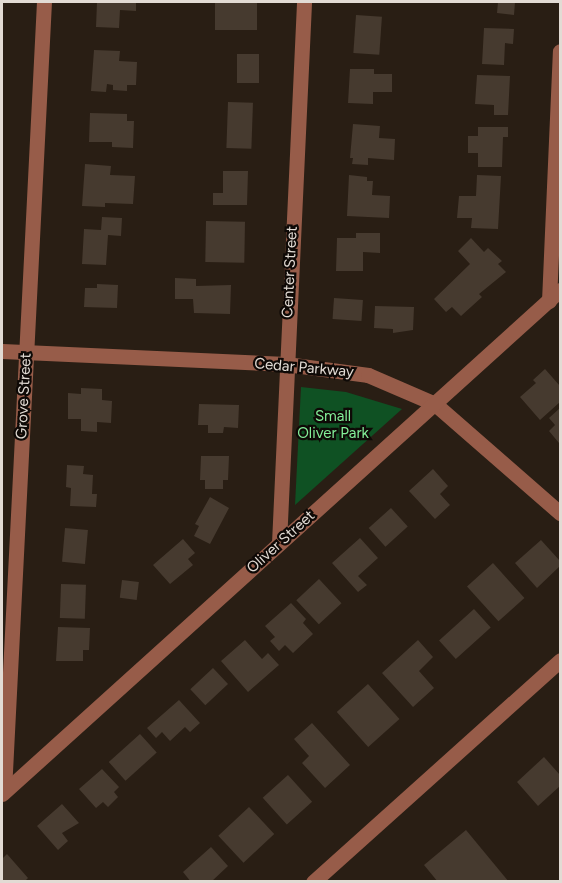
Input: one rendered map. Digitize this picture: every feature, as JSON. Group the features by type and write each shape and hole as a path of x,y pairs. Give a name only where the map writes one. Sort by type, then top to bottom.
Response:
{"street":[{"name":"Grove Street","path":"3,793 44,2"},
{"name":"Center Street","path":"279,543 304,2"},
{"path":"555,296 561,51"},
{"name":"Oliver Street","path":"3,793 555,296"},
{"name":"Cedar Parkway","path":"2,351 286,364 368,375 435,404 561,513"},
{"path":"313,882 561,660"}],"green space":[{"name":"Small Oliver Park","path":"301,387 346,392 402,409 295,505"}],"building":[{"path":"97,2 136,2 136,11 120,10 119,28 96,27"},
{"path":"215,2 257,2 257,30 215,30"},
{"path":"498,2 515,2 514,15 497,13"},
{"path":"356,15 382,17 379,55 353,53"},
{"path":"484,28 514,29 513,44 505,43 504,65 482,64"},
{"path":"94,50 120,51 119,61 137,62 136,85 127,85 127,91 113,90 113,85 107,84 106,92 91,91"},
{"path":"237,54 259,54 259,83 237,83"},
{"path":"350,69 374,69 374,74 392,74 392,92 373,92 373,104 348,103"},
{"path":"477,75 510,76 508,115 494,115 494,105 475,104"},
{"path":"228,102 253,103 251,149 226,148"},
{"path":"90,113 127,114 127,121 134,121 133,148 112,147 112,142 89,142"},
{"path":"353,124 380,126 379,138 395,139 394,160 368,158 368,165 352,164 353,158 350,158"},
{"path":"478,127 508,127 508,137 503,137 502,167 478,167 478,153 468,153 468,136 478,136"},
{"path":"85,164 111,166 110,175 135,176 133,204 105,203 105,207 82,206"},
{"path":"223,171 248,171 247,205 213,205 213,193 223,193"},
{"path":"349,175 367,177 367,181 373,181 372,195 390,196 389,218 347,216"},
{"path":"477,175 501,176 498,229 471,228 472,218 457,218 459,196 476,196"},
{"path":"102,217 122,218 121,236 108,235 106,265 82,264 84,229 101,230"},
{"path":"206,221 245,222 244,263 205,262"},
{"path":"356,233 380,233 380,253 363,252 363,271 336,271 337,238 356,238"},
{"path":"471,238 484,252 488,248 502,261 498,264 506,272 479,294 482,297 461,316 452,307 446,312 434,299 470,264 458,251"},
{"path":"175,278 196,279 196,286 231,285 230,314 194,313 193,299 175,299"},
{"path":"97,284 118,285 117,308 84,307 85,288 97,288"},
{"path":"334,298 363,300 361,321 333,319"},
{"path":"375,306 414,307 413,330 393,333 393,329 374,328"},
{"path":"545,369 560,386 560,402 540,420 520,397 536,383 533,380"},
{"path":"81,388 102,389 102,400 112,401 111,423 97,422 97,432 81,431 81,419 68,419 68,393 81,394"},
{"path":"199,404 239,405 238,428 224,427 223,433 208,433 208,425 198,425"},
{"path":"560,408 559,443 549,431 555,425 549,418"},
{"path":"201,456 229,456 228,480 223,480 223,489 205,489 205,480 200,480"},
{"path":"67,465 84,466 83,474 93,475 92,494 97,494 96,507 70,506 71,488 66,487"},
{"path":"433,469 448,486 440,494 450,505 435,519 409,491"},
{"path":"210,497 229,508 210,544 194,536 199,526 195,524"},
{"path":"391,508 408,527 385,547 369,528"},
{"path":"65,528 88,530 85,564 62,562"},
{"path":"360,538 378,558 358,576 367,585 358,592 332,563"},
{"path":"183,539 195,553 188,559 193,565 170,584 153,565"},
{"path":"541,540 560,561 560,566 537,588 515,563"},
{"path":"493,563 524,598 498,621 467,586"},
{"path":"319,579 342,603 319,624 296,600"},
{"path":"122,580 139,582 137,600 120,598"},
{"path":"61,584 86,585 85,619 60,618"},
{"path":"291,603 306,619 303,623 313,634 293,653 285,645 279,651 270,641 275,637 265,626"},
{"path":"474,609 491,628 456,659 439,640"},
{"path":"58,627 90,628 89,650 83,650 83,661 56,661"},
{"path":"245,640 262,659 268,653 279,665 248,692 221,661"},
{"path":"418,640 433,657 419,671 434,688 413,707 382,673"},
{"path":"213,668 228,684 205,705 190,689"},
{"path":"368,684 399,719 368,747 337,712"},
{"path":"179,700 200,723 190,732 185,727 170,741 162,732 156,738 147,728"},
{"path":"312,723 350,765 325,788 302,763 309,756 294,739"},
{"path":"140,734 157,753 126,781 109,762"},
{"path":"544,757 560,775 560,786 538,806 517,782"},
{"path":"102,769 119,787 114,792 118,797 108,807 103,802 96,808 79,789"},
{"path":"288,775 312,802 287,825 263,798"},
{"path":"62,804 79,823 62,833 68,841 58,850 37,826"},
{"path":"249,807 274,834 244,863 218,836"},
{"path":"466,830 509,882 438,882 424,865"},
{"path":"211,847 228,866 211,882 191,882 183,872"},
{"path":"7,854 28,878 24,882 2,882 2,859"}]}
